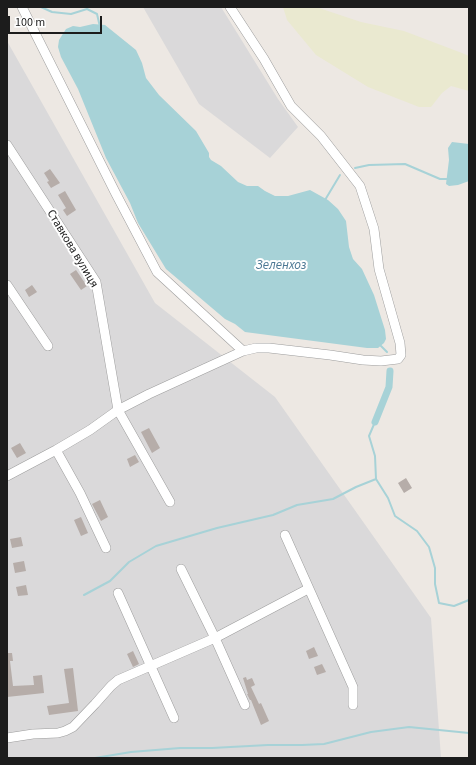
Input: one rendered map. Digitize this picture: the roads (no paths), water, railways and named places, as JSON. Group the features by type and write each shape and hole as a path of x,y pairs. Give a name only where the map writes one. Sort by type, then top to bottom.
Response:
{"street":[{"path":"22,7 157,272 243,351"},
{"path":"7,476 90,430 118,410 149,394 243,351 256,348 269,348 381,361 398,359 401,355 400,343 379,269 374,229 360,186 320,136 292,106 264,59 230,7"},
{"name":"Ставкова вулиця","path":"7,144 96,282 118,410 170,502"},
{"path":"7,285 48,346"},
{"path":"56,450 80,493 106,548"},
{"path":"285,535 353,687 353,704"},
{"path":"181,569 215,638 245,705"},
{"path":"7,738 66,731 72,727 95,704 110,686 118,680 215,638 308,589"},
{"path":"118,593 174,718"}],"water":[{"name":"Зеленхоз","path":"93,24 105,25 136,50 142,63 146,78 159,95 196,131 209,153 211,160 221,166 238,182 247,186 258,186 275,196 288,196 310,190 328,200 338,209 346,221 349,247 353,259 362,269 374,295 385,330 386,339 384,343 378,348 367,348 245,332 235,324 225,319 166,269 138,223 130,203 106,158 78,89 61,57 58,47 59,40 66,29 73,26 80,27"},
{"path":"452,142 469,144 469,181 458,185 449,186 446,184 449,160 448,148"}],"waterway":[{"path":"41,7 52,12 71,14 87,9 97,14 100,27"},
{"path":"355,168 369,165 405,164 440,179 448,179"},
{"path":"325,200 340,175"},
{"path":"380,345 387,352"},
{"path":"375,422 389,387 390,371"},
{"path":"375,422 369,436 375,456 376,479 388,498 395,516 417,531 429,547 435,568 435,584 439,603 454,606 469,600"},
{"path":"84,595 110,581 129,562 156,546 217,528 273,515 297,505 333,499 376,479"},
{"path":"95,758 131,752 180,748 324,744 371,732 409,727 469,733"}]}
